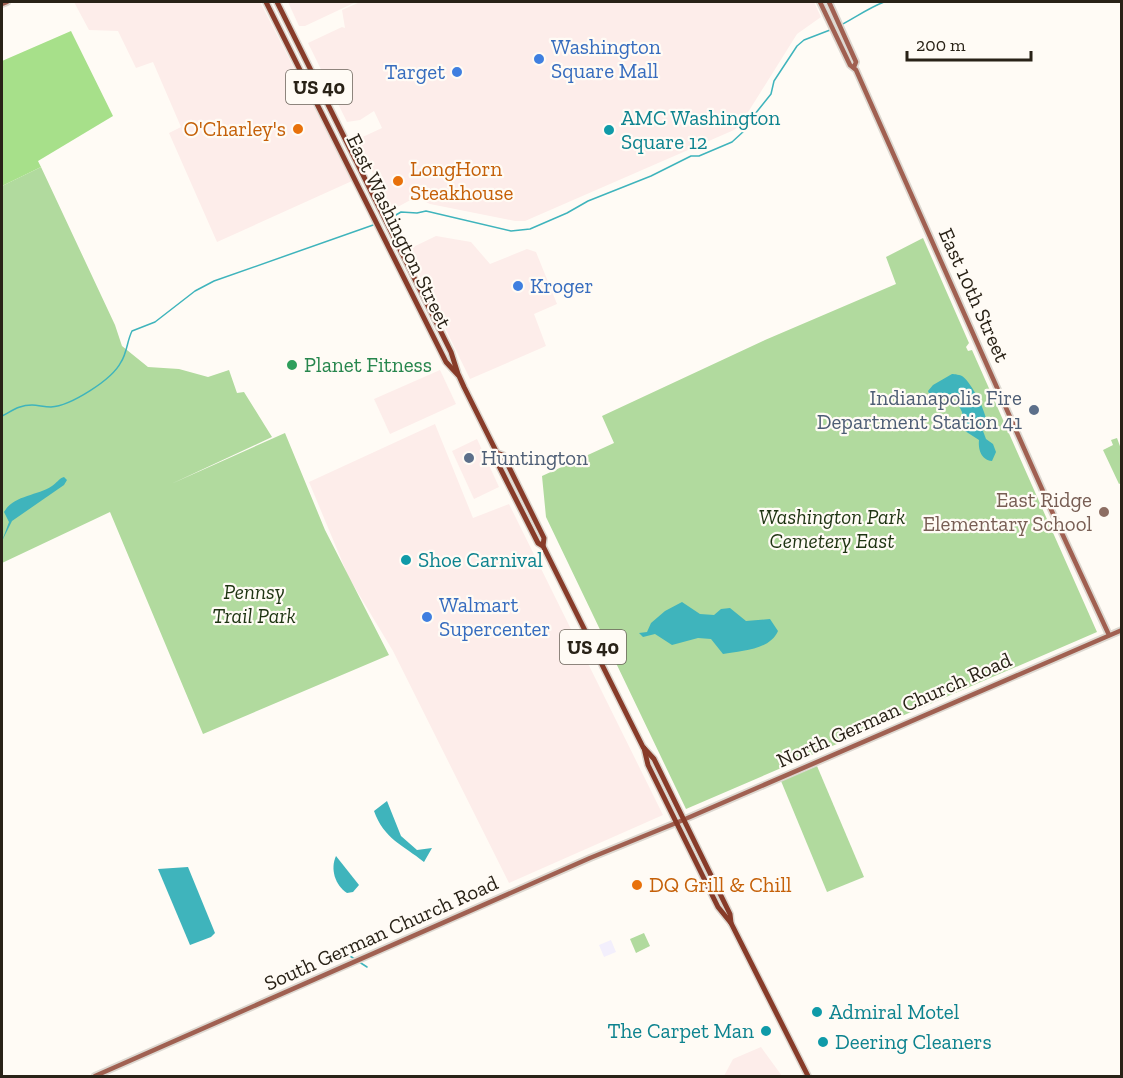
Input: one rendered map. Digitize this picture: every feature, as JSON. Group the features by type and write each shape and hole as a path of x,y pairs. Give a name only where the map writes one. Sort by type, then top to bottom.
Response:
{"main road":[{"path":"2,4 7,2"},
{"name":"East Washington Street","path":"266,2 446,362 459,376"},
{"name":"East Washington Street","path":"277,2 454,358 459,376 497,453 495,458 508,485 538,543 543,546 644,747 654,759 680,821 730,914 731,923 808,1077"},
{"name":"East 10th Street","path":"820,2 850,64 854,67 1109,635"},
{"name":"East 10th Street","path":"829,2 856,62 854,67"},
{"name":"North German Church Road","path":"680,821 1122,630"},
{"name":"South German Church Road","path":"95,1077 590,858 680,821"}],"shaded area":[{"path":"74,2 260,2 352,181 217,242 169,133 181,127 153,62 136,68 118,31 89,30"},
{"path":"288,2 356,2 305,26 299,26"},
{"name":"Washington Square Mall","path":"360,2 814,2 821,17 797,34 740,125 734,130 525,221 515,221 430,204 416,197 392,210 356,140 382,128 374,111 360,120 347,122 308,43 342,27 345,28 342,10"},
{"path":"436,236 471,242 490,264 527,249 536,252 557,304 534,314 546,346 470,379 407,250"},
{"path":"440,370 456,404 390,434 374,399"},
{"path":"435,424 473,518 509,504 663,815 509,883 393,651 349,578 309,482"},
{"path":"477,439 499,487 474,499 452,451"},
{"path":"611,940 616,952 604,957 599,945"},
{"path":"761,1047 782,1076 724,1076 733,1059"}],"green space":[{"path":"71,31 113,116 38,161 41,167 2,186 2,61"},
{"name":"Pennsy Trail Park","path":"41,167 115,325 122,346 148,367 179,369 208,377 229,370 237,393 244,392 272,437 171,484 285,433 325,530 389,655 203,734 110,512 2,563 2,186"},
{"name":"Washington Park Cemetery East","path":"923,238 969,343 966,347 968,351 972,350 1097,632 686,809 546,517 542,476 614,443 602,416 765,340 896,284 886,257"},
{"path":"1117,438 1121,449 1121,483 1119,484 1103,450 1113,445 1111,440"},
{"path":"817,766 864,877 827,892 781,781"},
{"path":"644,933 650,946 636,953 630,939"}],"water":[{"path":"952,374 966,380 982,406 987,425 983,431 996,452 992,461 985,459 981,454 979,440 965,431 962,412 953,394 930,396 928,391 933,385"},
{"path":"64,477 67,480 64,485 12,521 2,541 9,522 4,512 8,506 54,485"},
{"path":"682,602 700,614 714,615 721,609 730,608 746,621 770,619 778,631 769,642 762,646 723,654 711,639 698,638 672,645 655,634 643,637 639,633 647,632 651,623 665,611"},
{"path":"387,801 401,836 417,850 432,848 424,862 395,841 378,821 374,811"},
{"path":"336,856 359,885 353,892 347,893 337,881 334,871"},
{"path":"188,867 215,933 211,937 190,945 158,869"}],"waterway":[{"path":"835,28 884,2"},
{"path":"389,219 401,212 426,211 511,231 530,229 691,156 699,156 732,142 744,131 771,94 774,81 797,46 804,40 830,30"},
{"path":"2,416 23,406 59,406 90,391 109,376 121,362 132,331 155,322 195,291 214,281 376,224"},
{"path":"343,950 349,954"},
{"path":"350,956 367,967"}],"place":[{"name":"Washington Square Mall","path":"539,59"},
{"name":"Target","path":"457,72"},
{"name":"O'Charley's","path":"298,129"},
{"name":"AMC Washington Square 12","path":"609,130"},
{"name":"LongHorn Steakhouse","path":"398,181"},
{"name":"Kroger","path":"518,286"},
{"name":"Planet Fitness","path":"292,365"},
{"name":"Indianapolis Fire Department Station 41","path":"1034,410"},
{"name":"Huntington","path":"469,458"},
{"name":"East Ridge Elementary School","path":"1104,512"},
{"name":"Shoe Carnival","path":"406,560"},
{"name":"Walmart Supercenter","path":"427,617"},
{"name":"DQ Grill & Chill","path":"637,885"},
{"name":"Admiral Motel","path":"817,1012"},
{"name":"The Carpet Man","path":"766,1031"},
{"name":"Deering Cleaners","path":"823,1042"}]}
